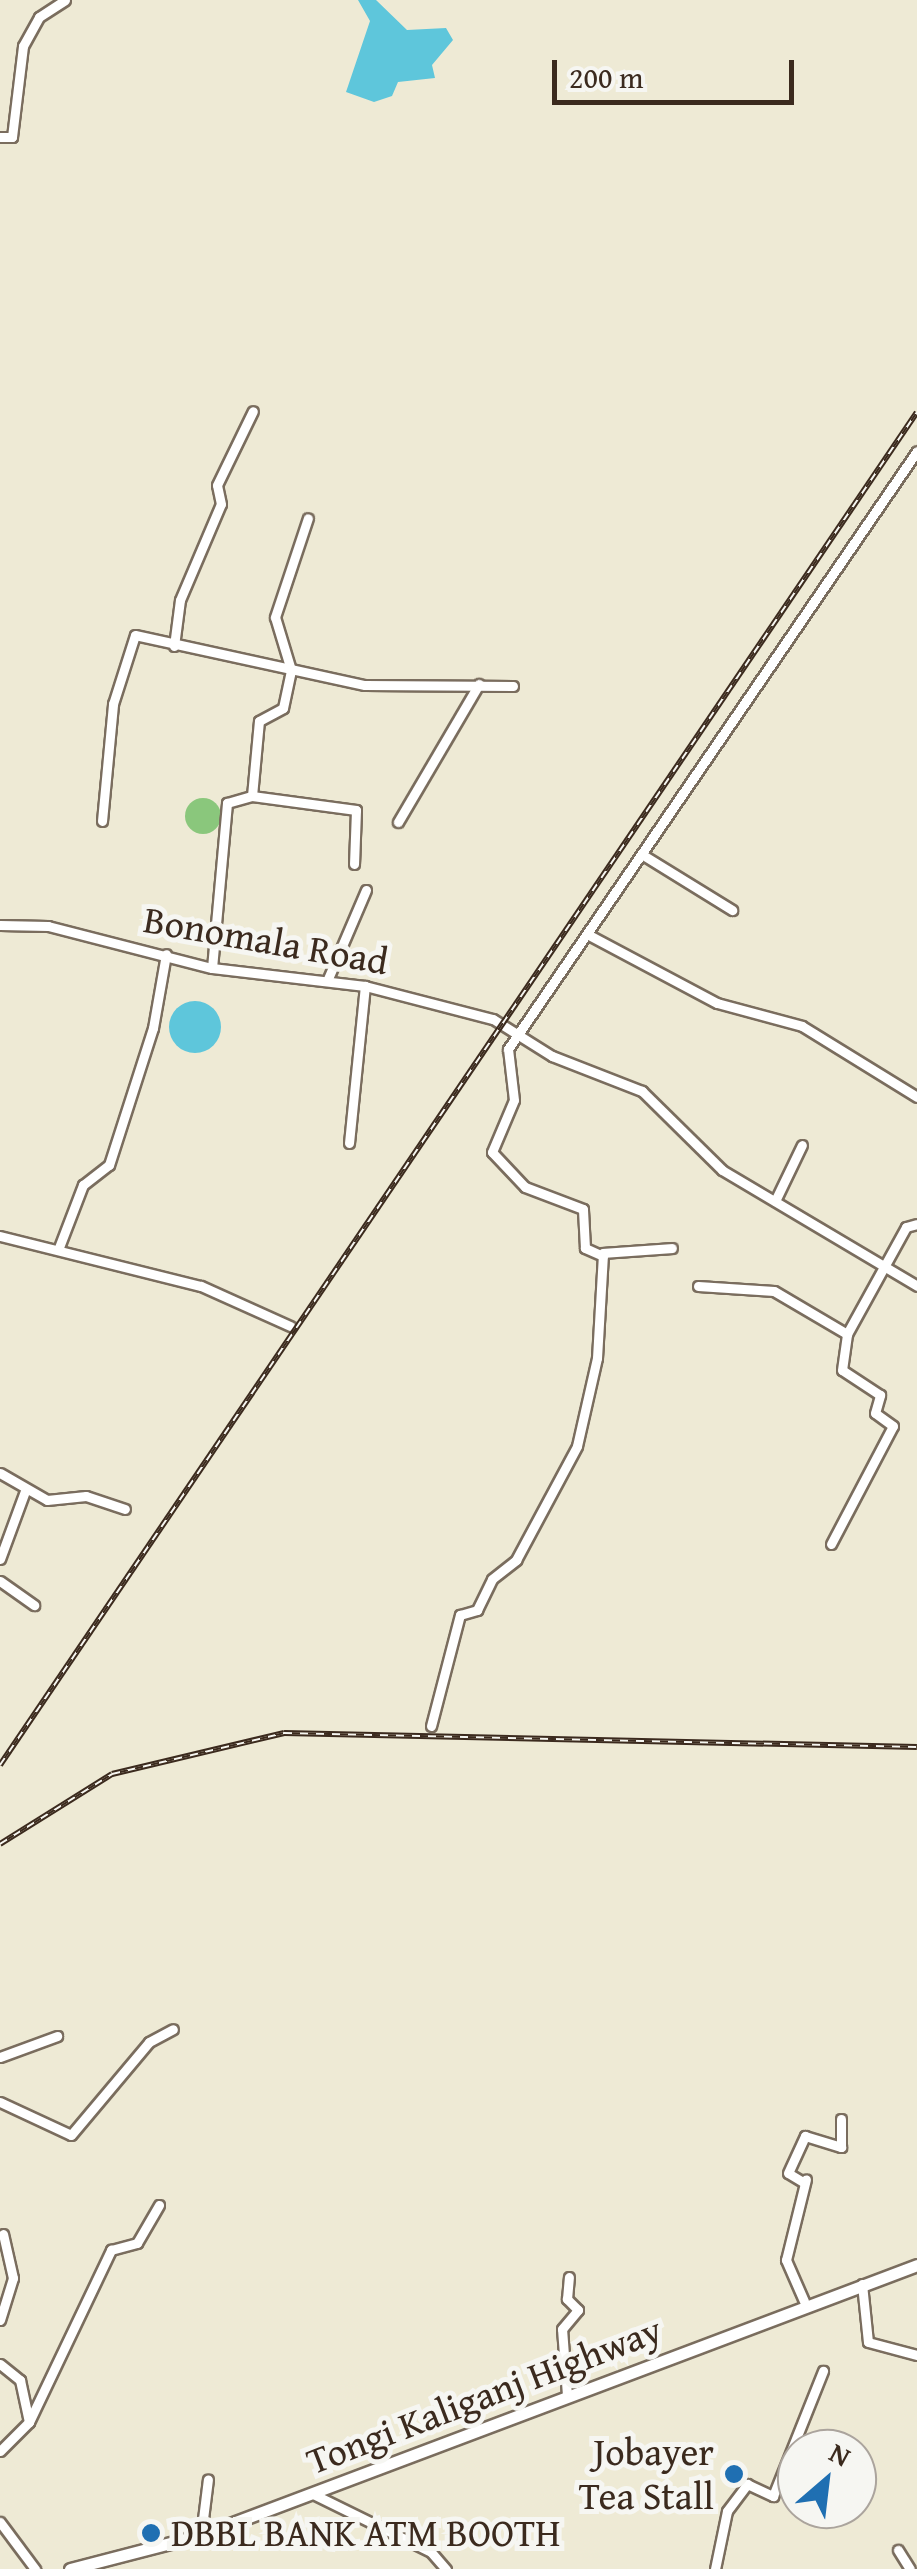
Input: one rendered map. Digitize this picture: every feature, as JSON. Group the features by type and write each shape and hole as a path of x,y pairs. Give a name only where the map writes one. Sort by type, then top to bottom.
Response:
{"main road":[{"name":"Tongi Kaliganj Highway","path":"70,2569 201,2534 313,2494 804,2301 917,2264"}],"street":[{"path":"0,137 12,137 23,46 39,17 65,0"},
{"path":"174,646 180,600 221,504 217,485 253,411"},
{"path":"672,1248 603,1256 585,1248 583,1209 525,1187 492,1152 512,1110 506,1064 514,1036 644,855 917,451"},
{"path":"252,796 259,722 284,708 291,670 275,618 308,518"},
{"path":"102,821 126,640 365,685 513,686"},
{"path":"398,822 479,684"},
{"path":"212,968 227,802 252,796 356,810 354,864"},
{"path":"644,855 732,910"},
{"path":"327,981 366,890"},
{"name":"Bonomala Road","path":"0,925 48,926 212,968 365,986 479,1014 514,1036 642,1091 679,1136 774,1201 917,1286"},
{"path":"587,934 717,1003 802,1026 917,1098"},
{"path":"58,1250 83,1185 109,1165 153,1028 166,954"},
{"path":"349,1143 365,986"},
{"path":"774,1201 802,1145"},
{"path":"832,1544 893,1426 874,1412 880,1395 842,1370 847,1334 909,1223 917,1224"},
{"path":"0,1236 201,1286 290,1326"},
{"path":"432,1726 460,1615 477,1610 492,1579 516,1560 577,1446 597,1358 603,1256"},
{"path":"698,1286 774,1291 847,1334"},
{"path":"0,1473 25,1491 125,1509"},
{"path":"0,1560 25,1491"},
{"path":"0,1581 34,1604"},
{"path":"0,2102 71,2134 150,2042 173,2029"},
{"path":"0,2057 56,2036"},
{"path":"804,2301 786,2260 804,2180 788,2173 806,2136 841,2147 841,2119"},
{"path":"0,2451 30,2422 112,2250 137,2243 159,2205"},
{"path":"0,2320 14,2278 3,2234"},
{"path":"568,2395 562,2329 578,2310 566,2299 569,2277"},
{"path":"862,2284 868,2342 917,2355"},
{"path":"0,2364 20,2380 30,2422"},
{"path":"715,2569 727,2511 747,2484 774,2496 823,2371"},
{"path":"201,2534 208,2479"},
{"path":"313,2494 431,2552 446,2569"},
{"path":"0,2522 35,2569"},
{"path":"898,2550 910,2569"}],"green space":[{"path":"203,798 216,803 221,816 216,829 203,834 190,829 185,816 190,803"}],"water":[{"path":"358,0 376,0 407,30 446,28 453,40 432,65 435,78 398,82 392,96 374,102 346,92 370,21"},
{"path":"195,1001 213,1009 221,1027 213,1045 195,1053 177,1045 169,1027 177,1009"}],"railway":[{"path":"0,1765 917,412"},
{"path":"0,1844 112,1774 284,1733 917,1747"}],"place":[{"name":"Jobayer Tea Stall","path":"734,2474"},
{"name":"DBBL BANK ATM BOOTH","path":"151,2533"}]}
